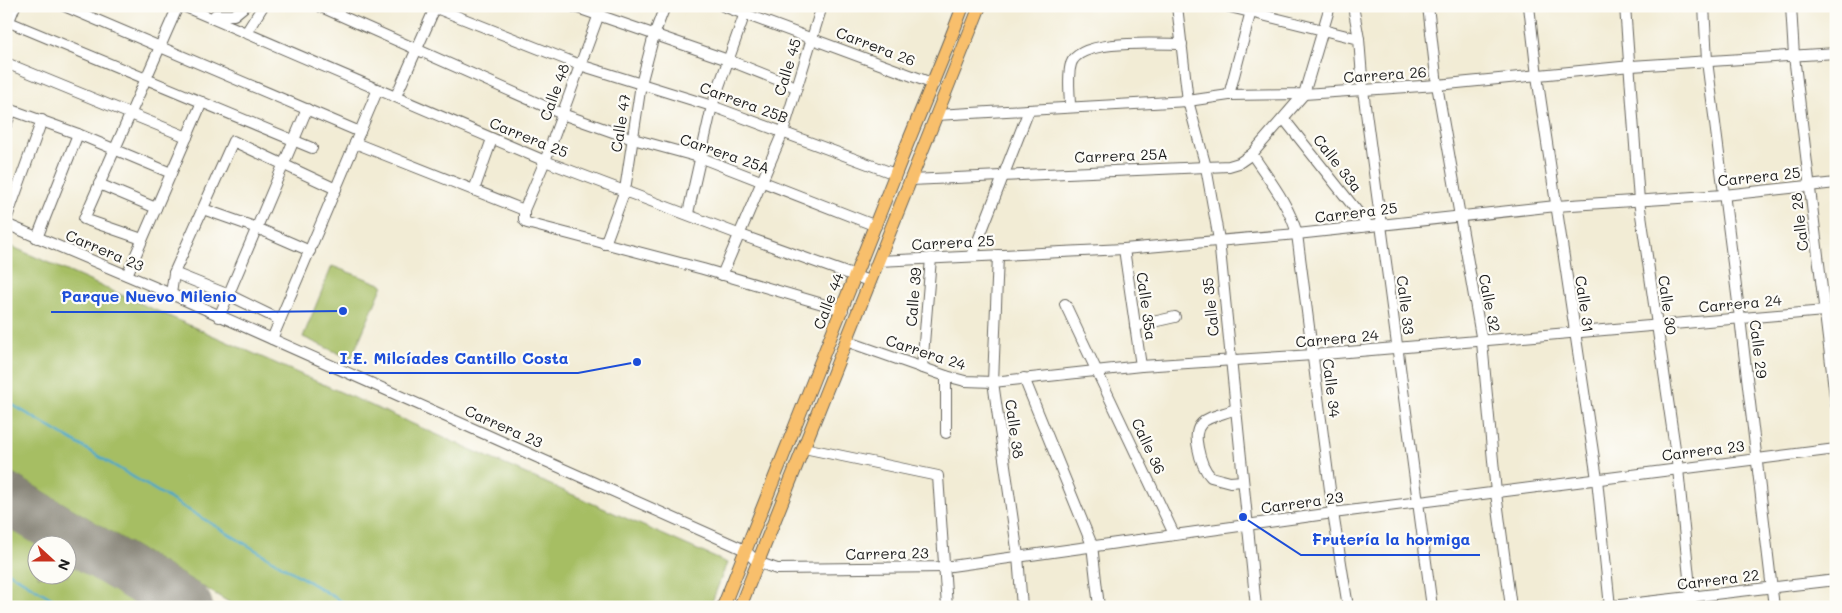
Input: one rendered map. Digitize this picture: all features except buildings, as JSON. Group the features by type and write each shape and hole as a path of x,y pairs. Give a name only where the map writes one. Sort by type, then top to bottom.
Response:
{"main road":[{"name":"Calle 44","path":"723,607 843,310 895,174 934,84 963,6"},
{"name":"Calle 44","path":"740,607 980,6"}],"street":[{"path":"15,6 7,25 146,79 312,148"},
{"path":"64,6 360,132"},
{"path":"142,239 84,220 178,6"},
{"name":"Carrera 25","path":"183,6 215,17 246,33 545,161 869,281"},
{"path":"207,6 215,17 234,15 245,6"},
{"path":"246,33 263,6"},
{"name":"Carrera 25A","path":"320,6 562,114 634,139 699,157 876,226"},
{"path":"572,6 600,11 654,34 728,60 796,87"},
{"name":"Calle 47","path":"605,244 625,190 641,84 654,34 665,6"},
{"name":"Carrera 26","path":"723,6 934,84"},
{"name":"Calle 45","path":"722,275 783,132 822,6"},
{"name":"Calle 35","path":"1177,6 1188,101 1206,167 1219,240 1256,607"},
{"path":"1226,6 1251,9 1359,39"},
{"path":"1304,94 1325,29 1330,6"},
{"name":"Calle 33","path":"1353,6 1359,39 1363,90 1396,348 1432,607"},
{"name":"Calle 32","path":"1428,6 1437,85 1458,216 1482,342 1496,493 1511,607"},
{"name":"Calle 31","path":"1529,6 1537,76 1574,334 1597,479 1608,606"},
{"name":"Calle 30","path":"1625,6 1631,66 1639,201 1655,325 1678,469 1692,602"},
{"name":"Calle 29","path":"1704,6 1706,61 1740,318 1774,607"},
{"name":"Calle 28","path":"1791,6 1794,56 1836,405"},
{"path":"396,96 418,49 433,7"},
{"name":"Carrera 25B","path":"433,7 580,65 712,106 895,174"},
{"path":"1229,95 1251,9"},
{"name":"Calle 48","path":"524,213 600,11"},
{"path":"688,213 699,157 712,106 745,14"},
{"path":"1070,107 1070,66 1078,55 1102,46 1182,44"},
{"name":"Carrera 26","path":"936,115 1188,101 1229,95 1304,94 1437,85 1631,66 1836,53"},
{"path":"6,63 187,137"},
{"path":"272,339 378,89"},
{"name":"Carrera 25A","path":"910,180 1229,166 1239,163 1252,154 1304,94"},
{"path":"127,275 202,102"},
{"path":"6,125 9,109 115,148 171,173"},
{"path":"219,317 307,109"},
{"path":"972,256 1029,110"},
{"name":"Calle 33a","path":"1284,119 1368,226"},
{"path":"6,222 42,120"},
{"path":"37,238 78,134"},
{"path":"474,190 492,139"},
{"path":"171,294 174,273 233,141 336,189"},
{"path":"355,143 474,190 524,213 524,220 528,223 703,269 843,310"},
{"name":"Calle 34","path":"1252,154 1285,204 1298,234 1333,513 1348,607"},
{"path":"100,184 156,208"},
{"name":"Carrera 25","path":"879,261 1124,249 1298,234 1556,206 1724,195 1836,184"},
{"path":"203,209 257,228 310,251"},
{"name":"Carrera 23","path":"6,222 37,238 171,294 746,550 757,562 778,569 944,567 1247,524 1836,449"},
{"name":"Calle 35a","path":"1124,249 1141,366"},
{"name":"Calle 38","path":"998,255 993,382 1018,556 1022,607"},
{"name":"Calle 39","path":"922,368 931,258"},
{"path":"174,273 229,295 280,320"},
{"name":"Calle 36","path":"1065,304 1174,534"},
{"name":"Carrera 24","path":"846,341 946,376 964,381 993,382 1141,366 1482,342 1836,310"},
{"path":"1135,326 1175,317"},
{"path":"946,376 946,433"},
{"path":"1024,378 1092,545 1099,607"},
{"path":"1236,409 1200,423 1196,428 1195,437 1200,460 1210,477 1230,482 1244,481"},
{"path":"804,448 938,476 947,607"},
{"name":"Carrera 22","path":"1608,606 1692,602 1772,588 1836,580"}],"green space":[{"path":"6,244 727,563 710,607 237,607 6,469"},
{"path":"332,266 383,285 351,359 303,337"},
{"path":"6,524 28,537 28,586 78,586 78,567 145,607 6,607"}],"waterway":[{"path":"6,401 351,607"},
{"path":"6,571 66,607"}],"runway":[{"path":"6,498 188,607"}],"place":[{"name":"Parque Nuevo Milenio","path":"343,311"},
{"name":"I.E. Milcíades Cantillo Costa","path":"637,362"},
{"name":"Frutería la hormiga","path":"1243,517"}]}
